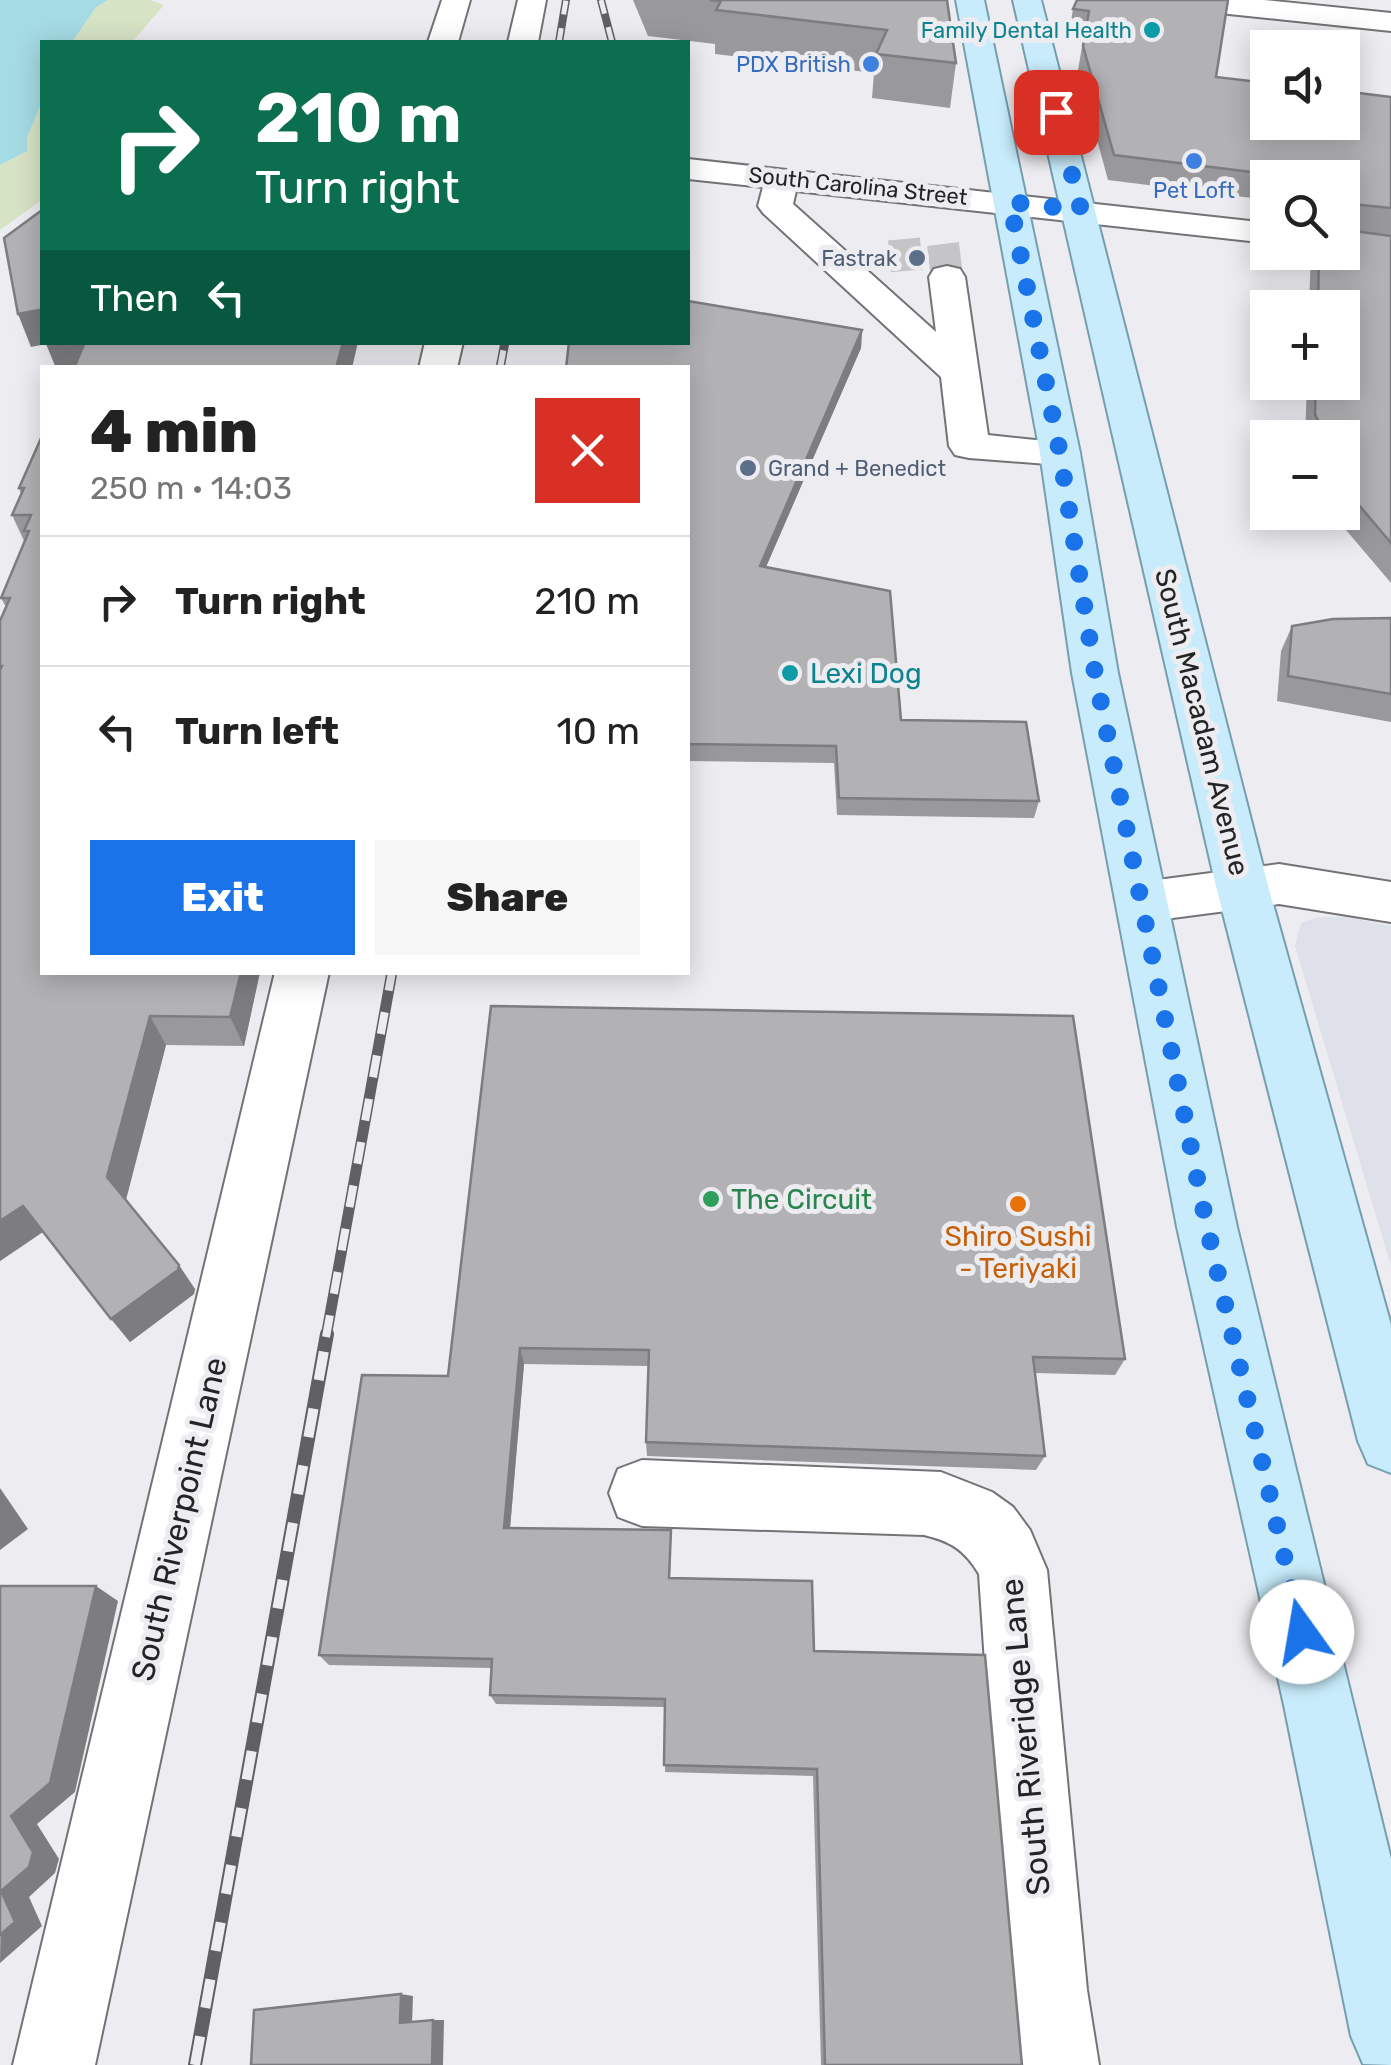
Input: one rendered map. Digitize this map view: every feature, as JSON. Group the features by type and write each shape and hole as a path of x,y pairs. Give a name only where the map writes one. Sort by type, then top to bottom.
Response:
{"main road":[{"path":"970,0 1060,453 1095,673 1207,1227 1320,1705 1391,2036"},
{"name":"South Macadam Avenue","path":"1027,0 1242,886 1391,1441"}],"street":[{"path":"443,40 456,0"},
{"path":"523,40 532,0"},
{"path":"1181,0 1391,22"},
{"name":"South Carolina Street","path":"690,169 782,178 900,207 938,211 1010,202 1250,231"},
{"path":"782,178 775,206 960,374"},
{"path":"907,272 911,330"},
{"path":"948,277 969,446 1060,453"},
{"path":"1142,902 1279,884 1391,902"},
{"name":"South Riverpoint Lane","path":"54,2065 301,975"},
{"name":"South Riveridge Lane","path":"642,1493 924,1502 951,1507 984,1522 1003,1545 1013,1570 1046,1990 1058,2065"}],"shaded area":[{"path":"1318,917 1346,917 1391,926 1391,1266 1295,946 1301,923"}],"green space":[{"path":"108,0 150,0 164,5 134,40 73,40 96,7"},
{"path":"40,106 40,201 0,230 0,165 27,151 27,138"}],"water":[{"path":"0,0 108,0 96,7 73,40 40,40 40,106 27,138 27,151 0,165"}],"building":[{"path":"710,0 947,0 956,63 876,54 887,30 716,10 721,1"},
{"path":"1077,0 1228,0 1216,77 1250,81 1250,140 1360,140 1360,93 1391,97 1391,208 1360,205 1360,160 1250,160 1250,172 1114,155 1083,46 1089,11 1073,9"},
{"path":"40,211 40,316 39,310 18,314 4,238"},
{"path":"1360,232 1391,236 1391,543 1360,506 1360,420 1318,420 1315,414 1315,400 1360,400 1360,290 1318,290 1319,270 1360,270"},
{"path":"690,301 862,330 760,566 890,591 901,720 1026,722 1039,801 839,798 836,746 690,744 690,365 566,365 569,345 690,345"},
{"path":"84,345 342,345 337,365 75,365"},
{"path":"40,441 40,975 240,975 230,1017 150,1016 107,1177 179,1265 178,1270 111,1319 23,1206 0,1221 0,621 10,598 1,598 29,531 24,531 31,515 12,515 24,488 19,488"},
{"path":"1391,618 1391,694 1288,676 1292,626 1333,619"},
{"path":"491,1006 1073,1016 1125,1359 1033,1357 1045,1456 646,1442 649,1350 520,1348 504,1528 671,1530 669,1578 812,1581 814,1651 985,1655 1022,2065 825,2065 817,1769 664,1765 665,1699 490,1695 492,1659 319,1655 362,1375 448,1376"},
{"path":"0,1586 96,1586 50,1783 11,1816 33,1852 29,1867 1,1891 15,1922 0,1935"},
{"path":"401,1994 400,2023 433,2020 432,2065 251,2065 254,2010"}],"tunnel":[{"path":"904,239 907,272"},
{"path":"943,244 947,277"}],"railway":[{"path":"559,40 566,0"},
{"path":"601,0 611,40"},
{"path":"501,365 504,345"},
{"path":"326,1337 391,975"},
{"path":"195,2065 327,1334"}],"place":[{"name":"Family Dental Health","path":"1152,30"},
{"name":"PDX British","path":"871,64"},
{"name":"Pet Loft","path":"1194,161"},
{"name":"Fastrak","path":"917,258"},
{"name":"Grand + Benedict","path":"748,468"},
{"name":"Lexi Dog","path":"790,673"},
{"name":"The Circuit","path":"711,1199"},
{"name":"Shiro Sushi - Teriyaki","path":"1018,1204"}],"route":[{"path":"1056,112 1081,210 1010,202 1060,453 1095,673 1207,1227 1302,1632"}]}
